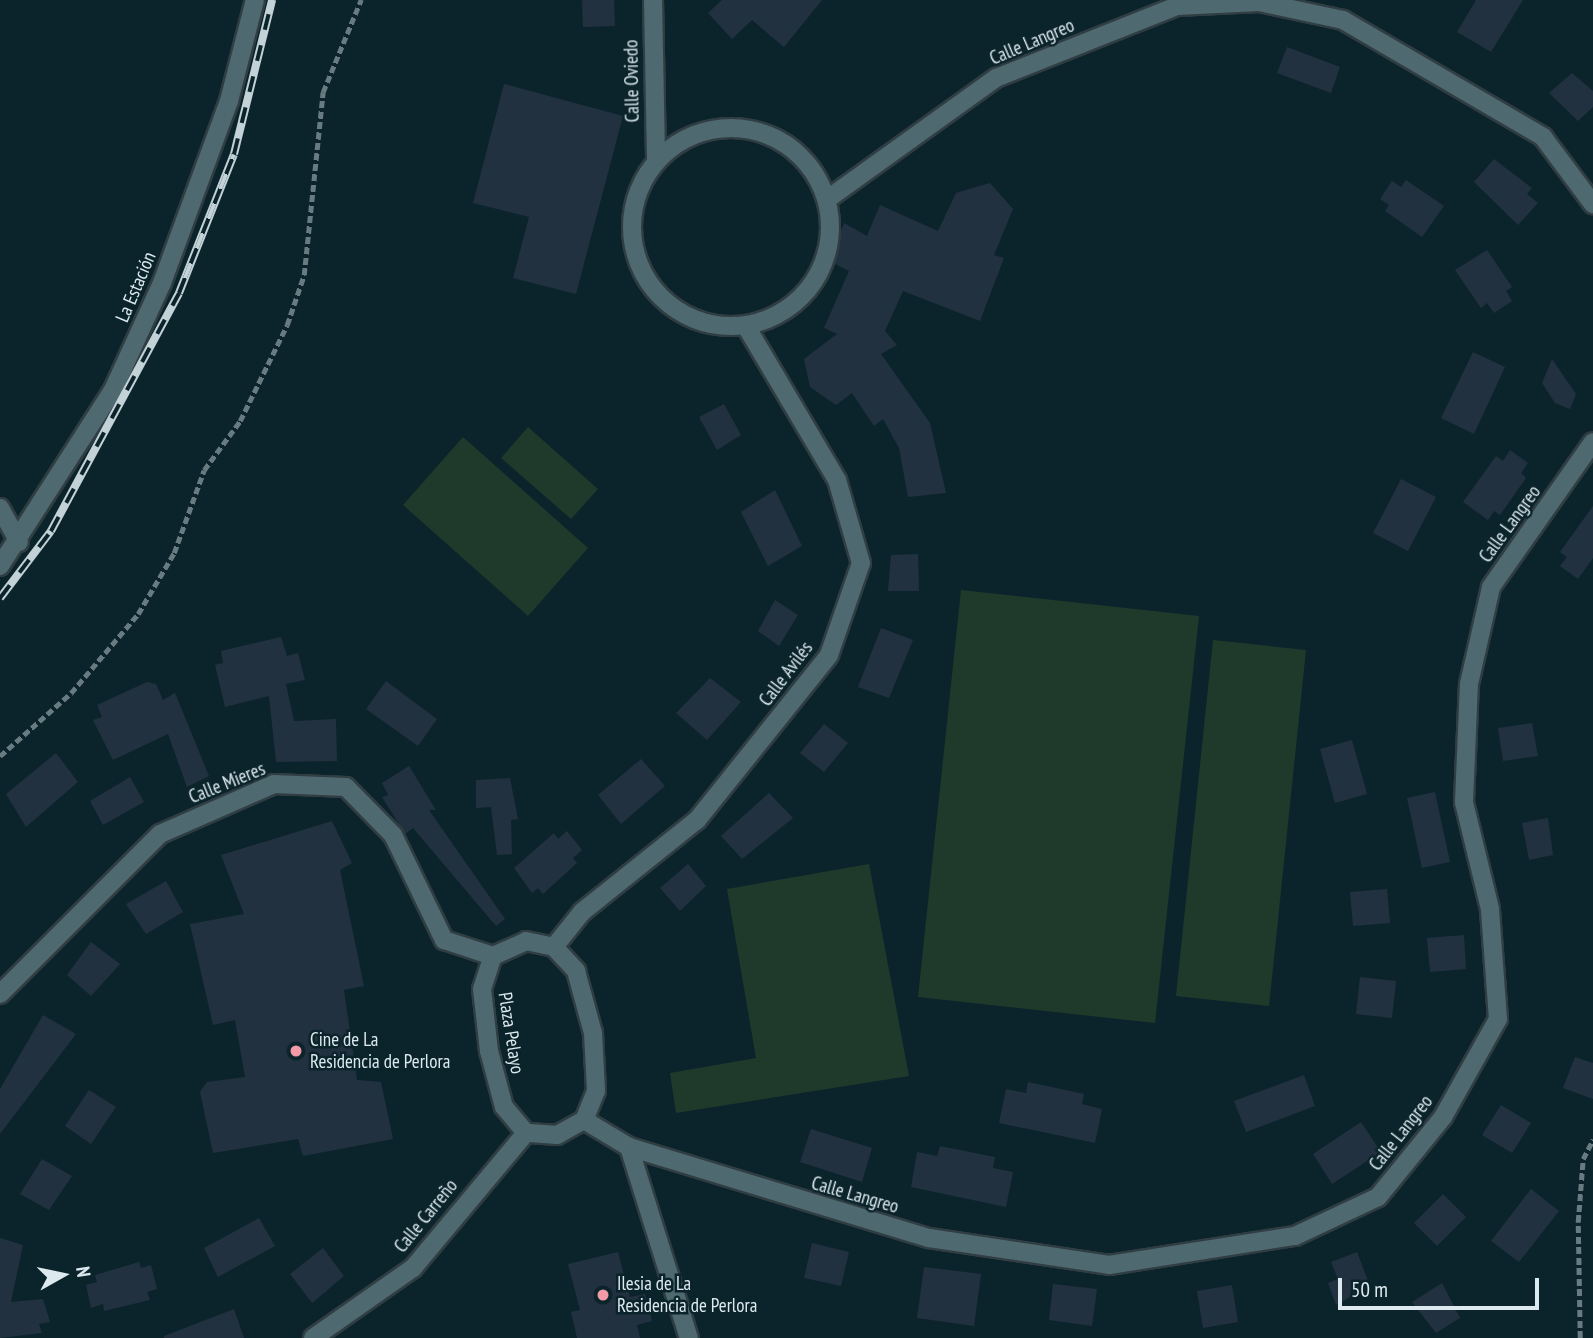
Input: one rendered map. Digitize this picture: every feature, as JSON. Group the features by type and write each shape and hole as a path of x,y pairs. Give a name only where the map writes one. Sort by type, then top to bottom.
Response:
{"street":[{"name":"La Estación","path":"0,566 19,542 113,390 162,284 229,102 255,0"},
{"name":"Calle Oviedo","path":"653,0 656,162"},
{"name":"Calle Langreo","path":"829,198 996,78 1177,6 1259,1 1343,20 1543,137 1593,204"},
{"path":"706,131 764,134 790,148 829,198 823,264 806,293 779,315 746,326 712,325 684,315 643,273 632,216 656,162 706,131"},
{"name":"Calle Avilés","path":"554,947 582,912 697,820 829,655 861,563 837,480 746,326"},
{"name":"Calle Langreo","path":"584,1120 629,1147 929,1238 1109,1265 1295,1236 1378,1197 1443,1117 1498,1019 1490,909 1464,802 1469,684 1490,587 1593,442"},
{"path":"0,508 19,542"},
{"name":"Calle Mieres","path":"0,994 160,834 274,784 345,787 393,835 444,940 493,956"},
{"path":"493,956 526,941 554,947 576,971 593,1033 596,1091 584,1120 557,1135 526,1133"},
{"name":"Plaza Pelayo","path":"493,956 482,989 489,1051 504,1107 526,1133"},
{"name":"Calle Carreño","path":"313,1338 413,1268 526,1133"},
{"path":"629,1147 689,1338"}],"path":[{"path":"0,757 71,693 138,614 174,553 204,470 240,421 287,326 304,275 323,92 361,0"},
{"path":"1580,1338 1577,1222 1583,1159 1593,1139"}],"green space":[{"path":"528,427 598,489 571,519 501,458"},
{"path":"463,437 588,548 528,616 403,505"},
{"path":"961,590 1199,616 1155,1023 918,997"},
{"path":"1213,640 1306,650 1269,1006 1176,996"},
{"path":"869,864 909,1076 676,1113 670,1073 756,1058 727,889"}],"building":[{"path":"582,0 614,0 615,26 583,27"},
{"path":"722,0 822,0 784,47 752,20 732,39 708,13"},
{"path":"1476,0 1523,0 1491,52 1457,32"},
{"path":"1287,47 1340,67 1331,93 1277,73"},
{"path":"1572,73 1593,91 1593,107 1578,121 1549,93"},
{"path":"504,84 623,116 576,294 513,278 529,217 473,203"},
{"path":"1494,159 1532,188 1527,194 1538,203 1518,225 1474,182"},
{"path":"1406,180 1444,206 1422,237 1385,211 1389,205 1380,199 1392,181 1401,187"},
{"path":"990,183 1013,209 994,255 1004,258 980,321 903,291 885,331 897,345 881,354 930,423 946,493 908,497 899,448 883,419 874,426 852,393 836,405 810,387 804,359 837,334 824,328 849,271 829,261 844,223 867,236 880,205 938,231 956,193"},
{"path":"1487,250 1512,287 1506,291 1512,301 1494,313 1487,303 1481,308 1455,270"},
{"path":"1473,352 1505,367 1474,434 1441,418"},
{"path":"1552,359 1576,394 1570,409 1555,403 1542,383"},
{"path":"724,404 741,435 717,450 699,417"},
{"path":"1510,450 1528,463 1521,473 1526,478 1500,515 1494,511 1488,520 1463,502 1496,456 1503,461"},
{"path":"1401,479 1436,497 1408,551 1373,533"},
{"path":"775,490 802,546 768,566 741,512"},
{"path":"1593,506 1593,558 1578,579 1560,566 1567,557 1560,552"},
{"path":"918,554 919,591 888,591 891,555"},
{"path":"775,600 798,615 779,646 758,631"},
{"path":"881,628 913,640 889,698 858,687"},
{"path":"281,637 287,656 298,653 305,680 286,684 294,721 336,719 337,761 276,762 269,696 225,707 215,665 223,663 221,651"},
{"path":"710,678 741,702 707,740 676,713"},
{"path":"386,681 437,719 418,746 366,709"},
{"path":"147,682 156,684 163,700 175,693 209,776 187,787 168,734 113,760 93,720 102,717 97,705"},
{"path":"1532,723 1538,756 1503,761 1498,728"},
{"path":"824,724 848,743 824,772 800,753"},
{"path":"1352,740 1367,794 1335,803 1320,749"},
{"path":"56,753 78,782 26,827 6,794"},
{"path":"641,759 665,786 621,824 598,795"},
{"path":"409,766 436,810 429,810 505,919 496,926 413,828 405,834 382,797 388,795 382,783"},
{"path":"130,777 144,802 103,825 90,801"},
{"path":"510,778 518,819 511,820 512,854 497,855 491,807 476,808 476,780"},
{"path":"1435,792 1450,862 1422,868 1407,798"},
{"path":"769,793 793,818 742,859 721,836"},
{"path":"1548,818 1553,855 1529,860 1522,823"},
{"name":"Cine de La Residencia de Perlora","path":"332,821 352,863 340,870 364,986 344,990 357,1080 381,1082 393,1139 303,1156 298,1139 213,1153 200,1092 207,1082 245,1077 235,1020 213,1025 190,924 244,914 221,855"},
{"path":"567,831 582,850 573,858 577,863 543,894 538,888 532,893 514,868 554,833 558,839"},
{"path":"688,864 706,886 680,911 660,888"},
{"path":"166,881 183,912 146,934 126,904"},
{"path":"1387,889 1390,923 1353,926 1350,892"},
{"path":"1464,935 1466,969 1430,972 1427,938"},
{"path":"91,942 120,964 91,996 67,975"},
{"path":"1360,977 1396,981 1392,1018 1356,1014"},
{"path":"43,1015 76,1034 0,1134 0,1089"},
{"path":"1575,1057 1593,1063 1593,1099 1563,1088"},
{"path":"1304,1075 1315,1106 1246,1132 1234,1101"},
{"path":"1028,1082 1084,1094 1082,1104 1102,1109 1095,1143 999,1123 1006,1089 1026,1093"},
{"path":"89,1090 116,1107 91,1144 65,1126"},
{"path":"1501,1105 1531,1123 1512,1153 1482,1135"},
{"path":"1361,1122 1381,1152 1332,1184 1313,1154"},
{"path":"811,1129 872,1148 862,1182 800,1162"},
{"path":"940,1146 995,1157 993,1168 1013,1172 1006,1207 911,1187 917,1152 937,1156"},
{"path":"42,1159 72,1176 49,1210 20,1194"},
{"path":"1531,1189 1559,1211 1519,1262 1491,1241"},
{"path":"1443,1194 1466,1217 1437,1246 1414,1223"},
{"path":"259,1218 275,1246 218,1277 204,1248"},
{"path":"0,1238 23,1245 11,1302 43,1299 50,1322 39,1324 42,1333 0,1338"},
{"path":"812,1243 849,1252 841,1286 804,1278"},
{"path":"323,1248 344,1276 312,1303 290,1274"},
{"name":"Ilesia de La Residencia de Perlora","path":"618,1252 630,1297 645,1294 652,1321 637,1325 640,1338 577,1338 571,1312 580,1310 568,1264"},
{"path":"1357,1252 1370,1286 1336,1305 1328,1283 1338,1279 1331,1262"},
{"path":"139,1262 141,1268 151,1265 157,1289 147,1292 150,1300 104,1311 103,1304 91,1308 86,1285 97,1282 95,1275"},
{"path":"924,1267 981,1274 974,1326 917,1318"},
{"path":"1442,1283 1460,1318 1436,1333 1412,1302"},
{"path":"1053,1284 1097,1289 1092,1326 1049,1320"},
{"path":"1232,1285 1238,1322 1203,1328 1197,1291"},
{"path":"234,1309 244,1338 164,1338 164,1336"}],"railway":[{"path":"0,598 51,531 179,293 234,154 272,0"}],"place":[{"name":"Cine de La Residencia de Perlora","path":"296,1051"},
{"name":"Ilesia de La Residencia de Perlora","path":"603,1295"}]}
